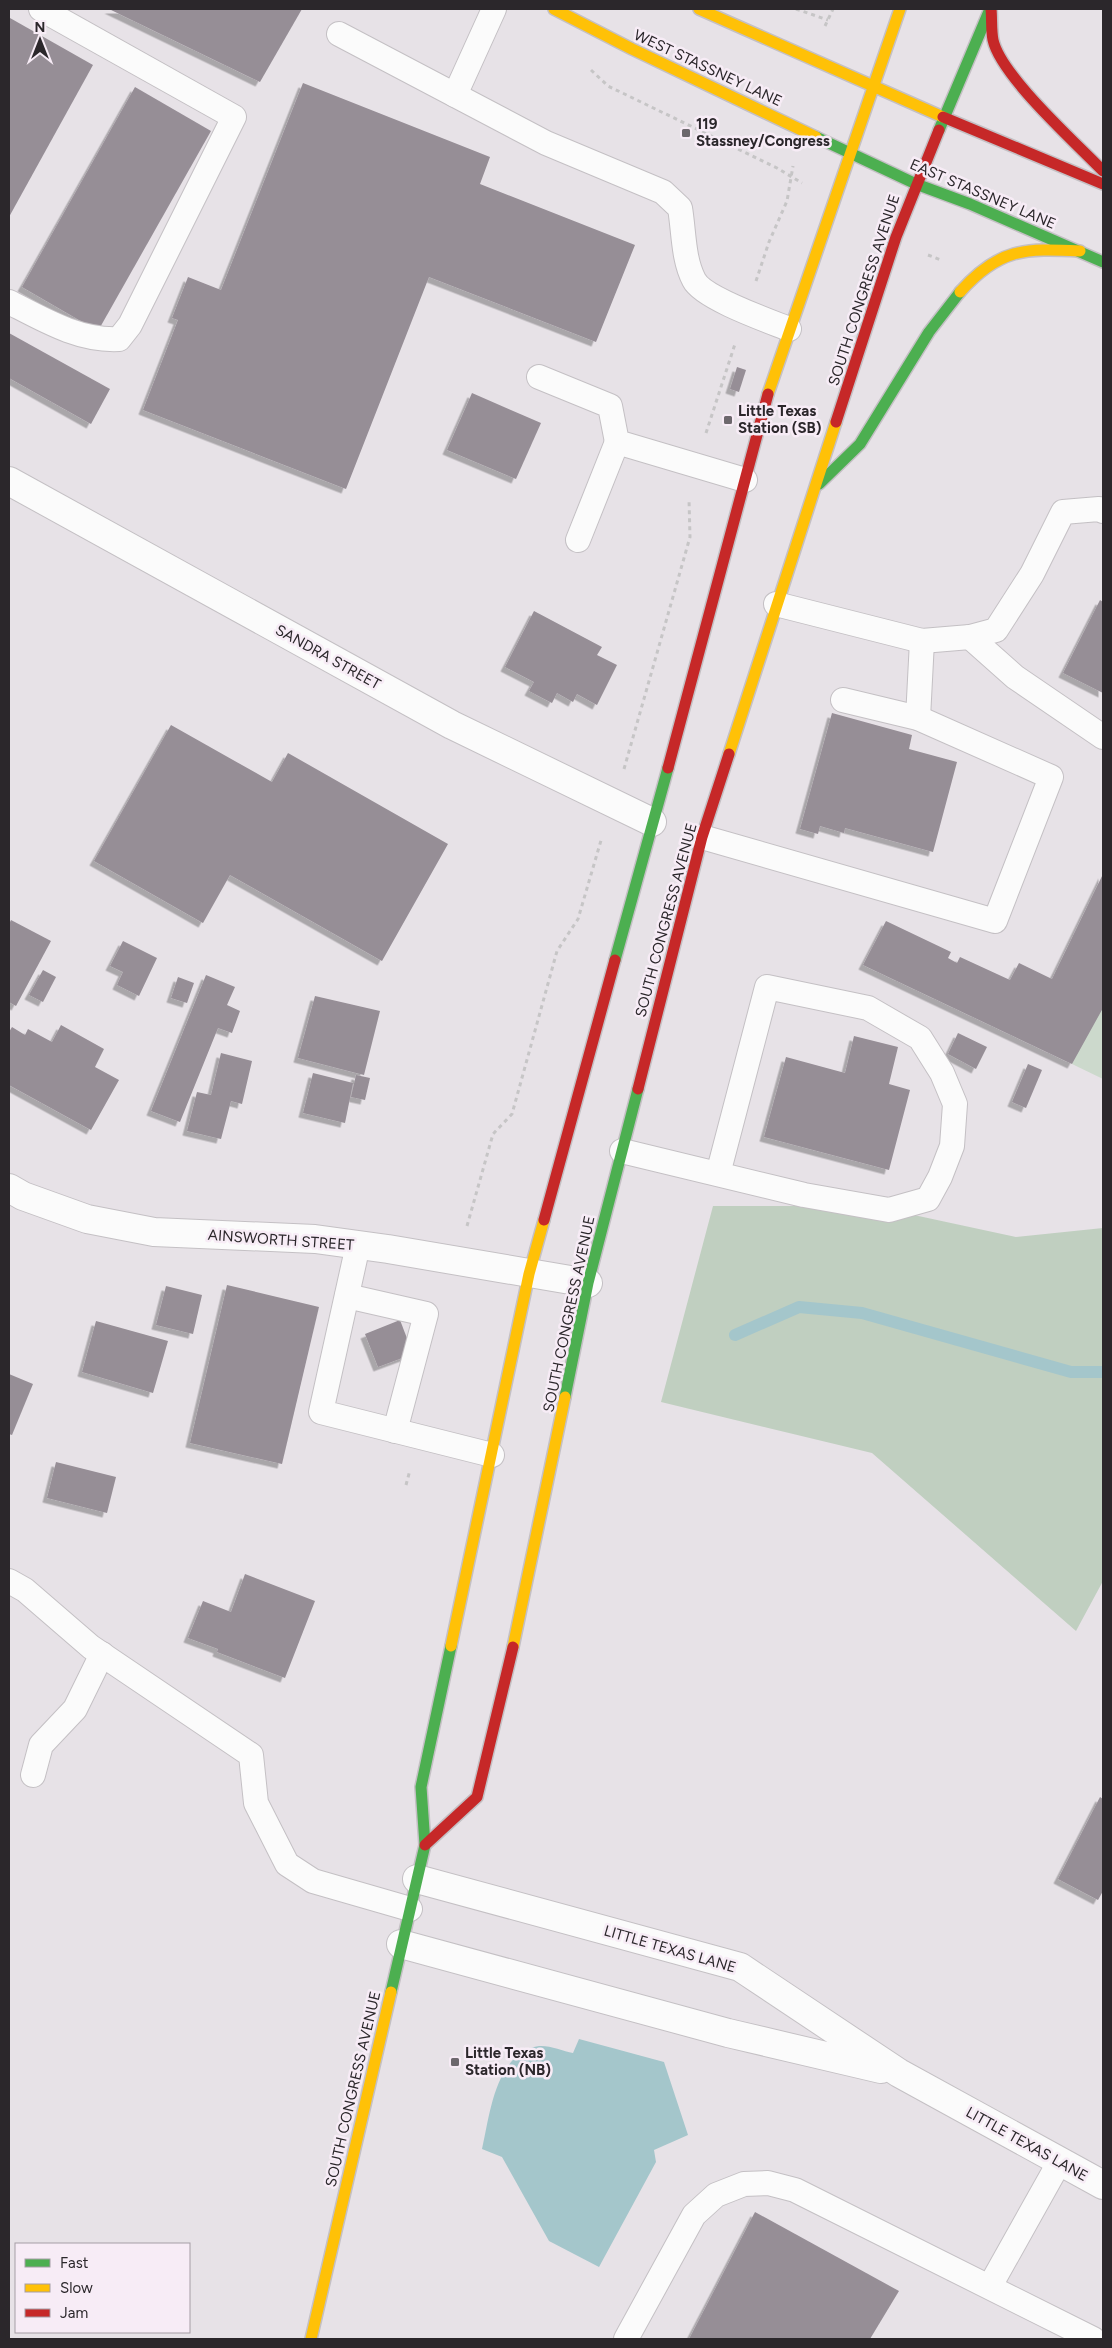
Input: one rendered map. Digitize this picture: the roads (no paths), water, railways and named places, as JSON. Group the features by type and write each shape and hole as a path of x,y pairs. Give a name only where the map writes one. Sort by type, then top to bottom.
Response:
{"main road":[{"name":"WEST STASSNEY LANE","path":"554,9 632,49 852,151"},
{"path":"699,9 1103,184"},
{"name":"SOUTH CONGRESS AVENUE","path":"311,2339 425,1845 421,1787 529,1274 698,659 769,391 900,9"},
{"name":"SOUTH CONGRESS AVENUE","path":"425,1845 477,1797 520,1618 588,1283 702,837 896,237 916,184 991,9"},
{"path":"991,9 993,40 1002,62 1019,84 1103,171"},
{"name":"EAST STASSNEY LANE","path":"852,151 916,184 1103,262"},
{"path":"816,486 864,440 899,381 962,287 997,260 1016,252 1080,251"}],"street":[{"name":"SANDRA STREET","path":"9,481 452,725 652,822"},
{"name":"AINSWORTH STREET","path":"9,1188 23,1196 87,1219 154,1232 315,1239 588,1283"},
{"name":"LITTLE TEXAS LANE","path":"417,1879 740,1967 899,2073 1103,2185"},
{"name":"LITTLE TEXAS LANE","path":"401,1944 728,2033 899,2073"}],"lane":[{"path":"9,302 57,327 102,340 119,339 130,325 234,118 40,9"},
{"path":"454,95 494,9"},
{"path":"339,34 546,143 662,192 680,208 688,265 695,283 732,307 789,329"},
{"path":"539,377 610,406 617,442 578,540"},
{"path":"617,442 745,480"},
{"path":"776,604 922,641 970,637 996,630 1032,574 1063,512 1102,507"},
{"path":"970,637 1015,677 1103,737"},
{"path":"918,718 922,641"},
{"path":"702,837 995,921 1050,778 918,718 843,700"},
{"path":"622,1151 718,1174 804,1194 888,1210 928,1199 940,1177 952,1146 956,1104 942,1073 920,1038 868,1008 766,987 718,1174"},
{"path":"358,1245 321,1412 492,1455"},
{"path":"347,1296 426,1314 395,1431"},
{"path":"9,1581 25,1590 102,1654 251,1755 256,1803 287,1864 313,1881 410,1909"},
{"path":"33,1775 41,1745 75,1709 102,1654"},
{"path":"990,2286 1060,2162"},
{"path":"626,2339 694,2215 716,2195 744,2184 768,2183 795,2190 1094,2339"}],"water":[{"path":"579,2039 664,2062 688,2135 654,2150 656,2162 599,2267 549,2241 502,2157 482,2149 497,2087 513,2060 524,2051 539,2046 552,2047 573,2053"}],"waterway":[{"path":"735,1335 799,1307 862,1313 1071,1372 1103,1372"}],"place":[{"name":"119 Stassney/Congress","path":"686,133"},
{"name":"Little Texas Station (SB)","path":"728,420"},
{"name":"Little Texas Station (NB)","path":"455,2062"}]}
